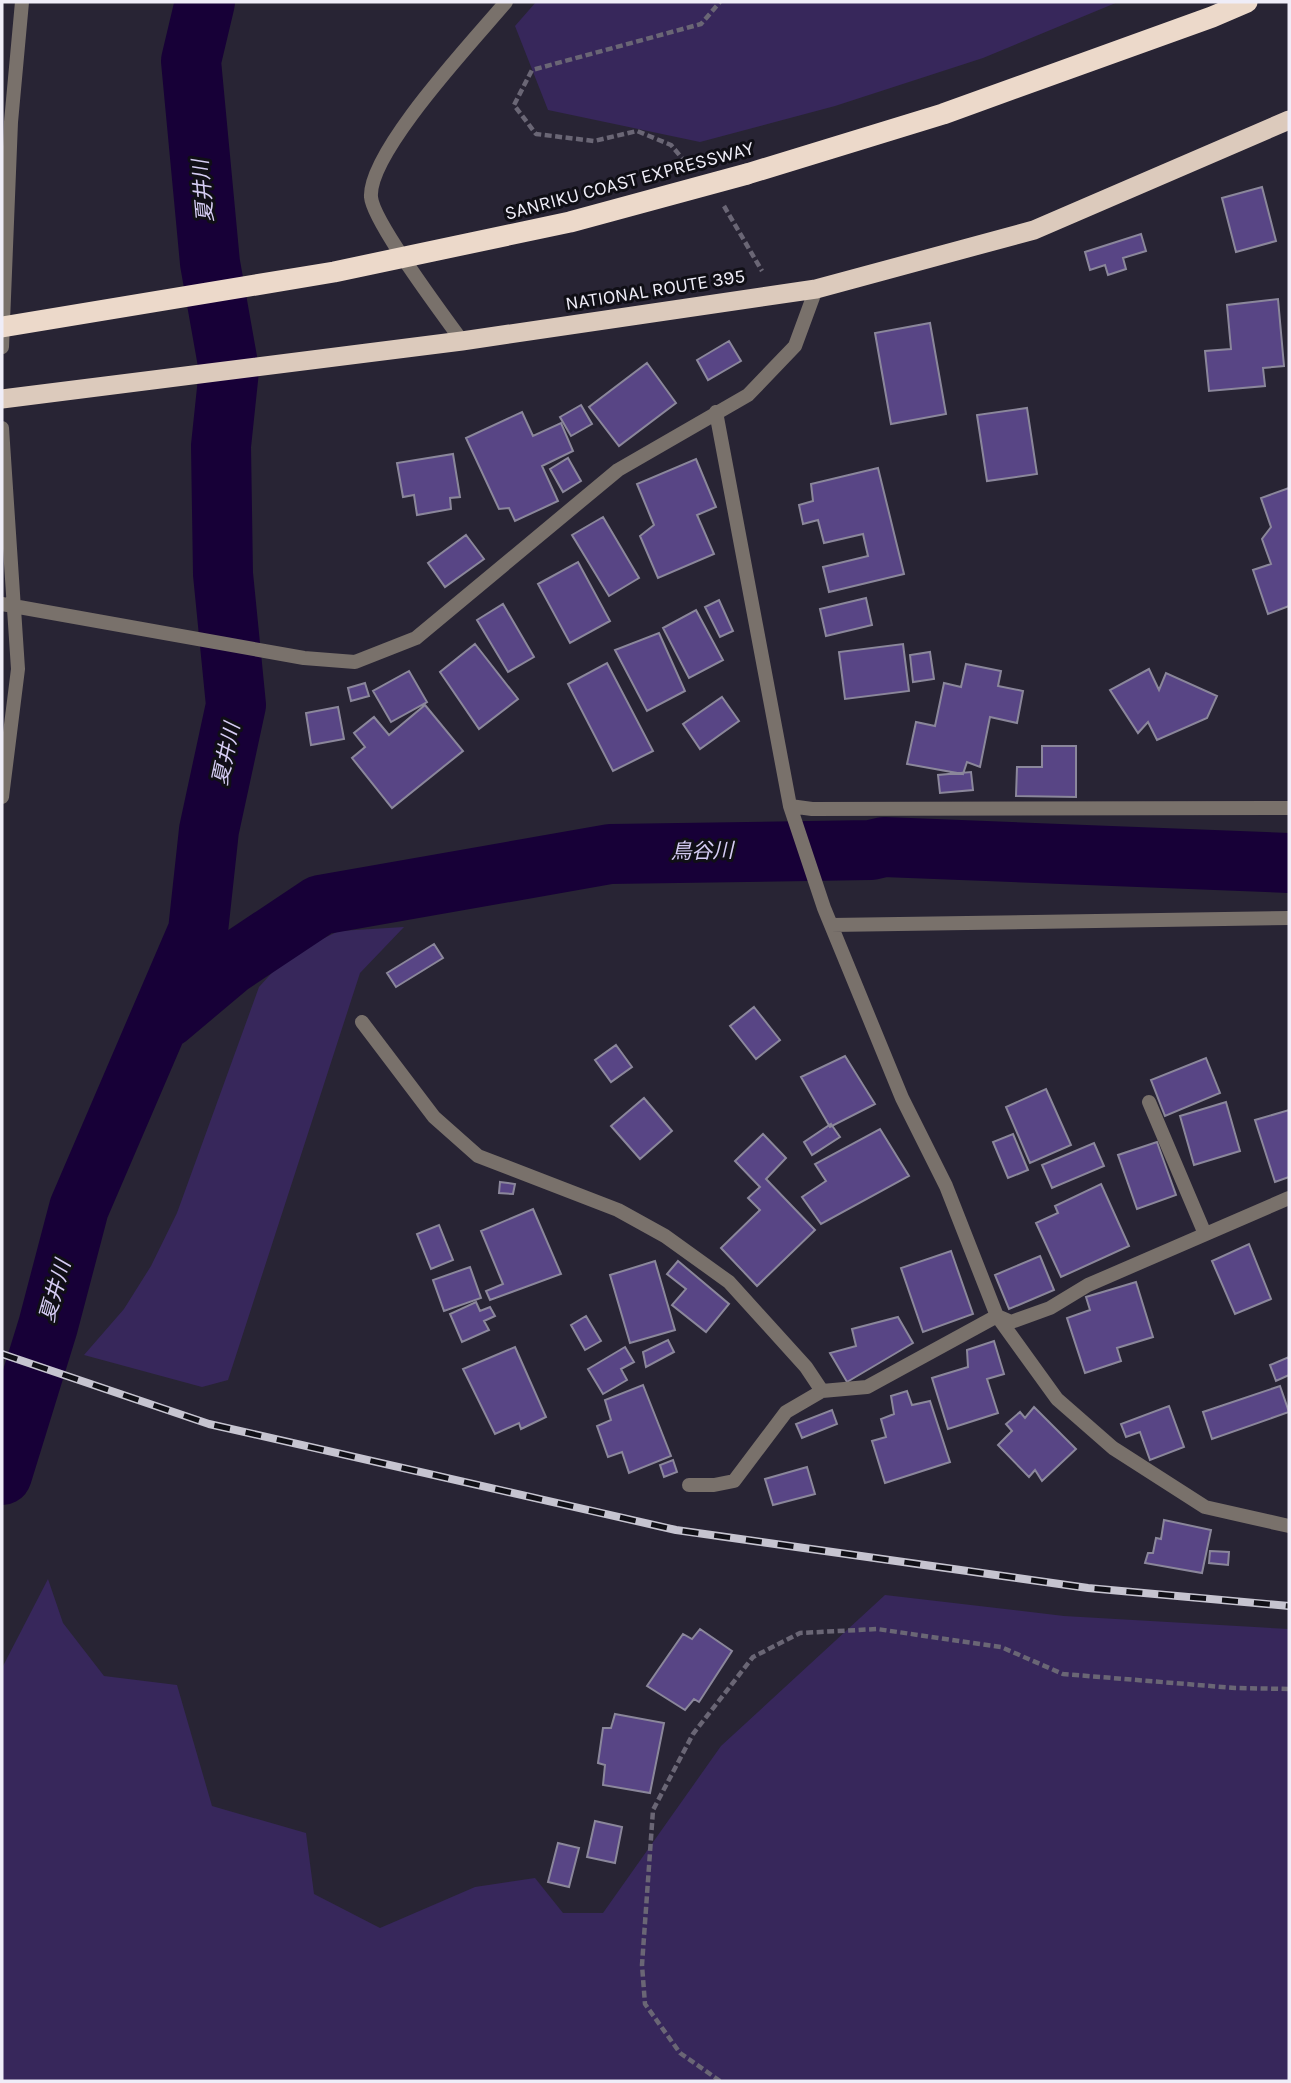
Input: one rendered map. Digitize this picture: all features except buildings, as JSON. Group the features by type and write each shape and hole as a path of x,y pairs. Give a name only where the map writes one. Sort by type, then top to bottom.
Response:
{"highway":[{"name":"SANRIKU COAST EXPRESSWAY","path":"2,327 334,272 570,222 747,174 943,114 1247,2"},
{"name":"NATIONAL ROUTE 395","path":"2,399 462,341 816,289 1034,229 1289,120"}],"street":[{"path":"2,347 11,122 22,2"},
{"path":"462,341 387,233 371,198 376,173 406,123 506,2"},
{"path":"8,605 304,658 355,663 416,638 618,470 748,395 795,346 816,289"},
{"path":"716,412 790,806 797,829 824,908 902,1098 946,1186 997,1316 1057,1399 1113,1448 1205,1507 1289,1526"},
{"path":"2,428 8,605 18,670 2,797"},
{"path":"790,806 812,809 1289,808"},
{"path":"831,925 1289,918"},
{"path":"362,1022 434,1117 478,1156 618,1210 665,1236 729,1282 783,1340 822,1391"},
{"path":"1149,1102 1205,1234"},
{"path":"997,1316 1011,1322 1051,1308 1088,1285 1289,1198"},
{"path":"689,1485 714,1485 734,1481 786,1412 822,1391 867,1387 997,1316"}],"path":[{"path":"695,172 671,145 636,131 594,141 536,134 514,105 532,70 701,24 720,2"},
{"path":"718,200 775,293"},
{"path":"720,2081 680,2053 645,2004 642,1965 653,1810 693,1734 753,1657 800,1633 877,1629 1001,1647 1063,1674 1235,1688 1289,1689"}],"shaded area":[{"path":"536,2 1118,2 983,58 835,106 700,142 548,110 515,26"},
{"path":"404,927 360,973 228,1380 202,1387 84,1355 124,1309 151,1266 177,1213 259,987 288,955 339,931"},
{"path":"48,1579 63,1623 104,1676 177,1685 212,1806 306,1833 314,1894 380,1928 475,1887 535,1878 563,1913 603,1913 721,1746 885,1595 1064,1616 1289,1629 1289,2081 2,2081 2,1668"}],"waterway":[{"name":"夏井川","path":"2,1475 48,1326 79,1208 198,931 209,830 236,705 223,574 221,446 229,370 210,263 191,61 205,2"},
{"name":"鳥谷川","path":"167,1018 230,965 320,905 610,854 871,850 884,847 1289,863"}],"railway":[{"path":"2,1354 209,1424 676,1530 1088,1588 1289,1606"}]}
